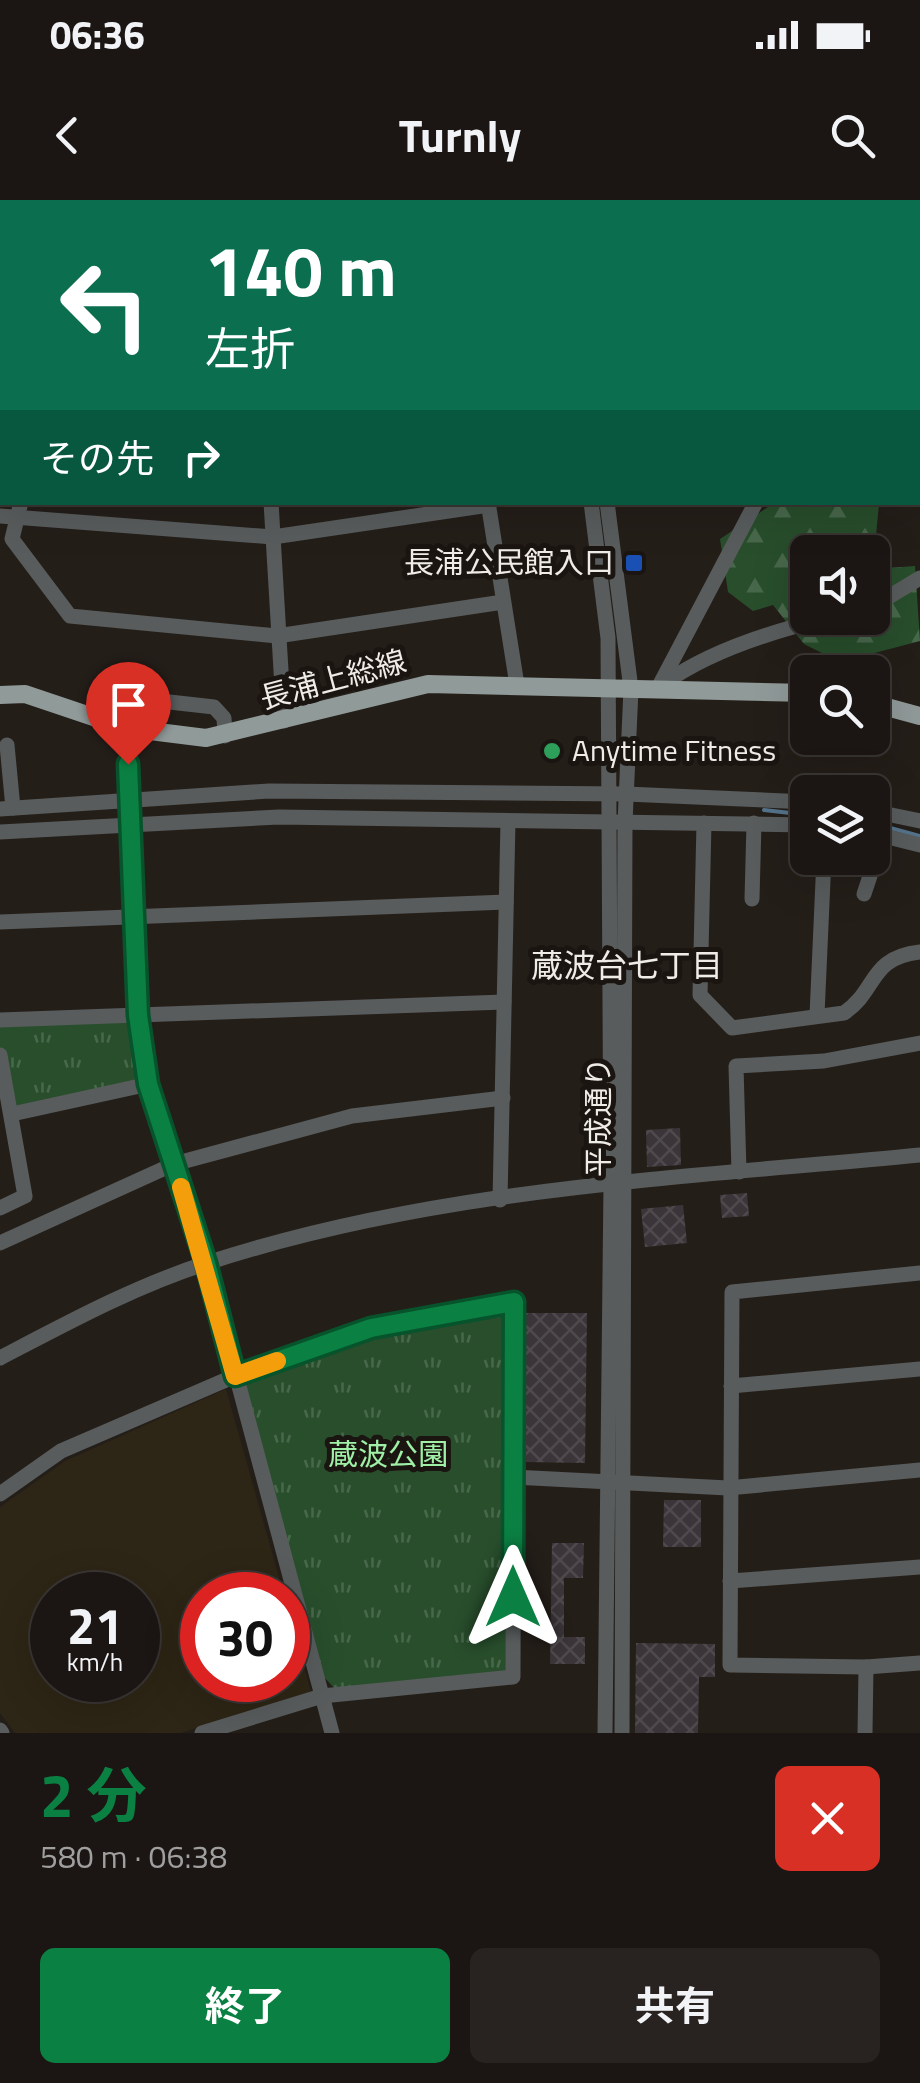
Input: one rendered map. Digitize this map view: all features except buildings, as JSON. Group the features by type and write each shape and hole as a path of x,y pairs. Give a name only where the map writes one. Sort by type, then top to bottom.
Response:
{"main road":[{"name":"長浦上総線","path":"0,694 26,694 126,728 225,736 428,684 790,692"},
{"path":"890,707 920,716"}],"street":[{"path":"270,505 284,721"},
{"path":"0,516 20,509 273,537 482,505"},
{"path":"489,505 517,685"},
{"name":"平成通り","path":"591,505 608,638 609,794 618,823"},
{"name":"平成通り","path":"606,1733 616,1480 618,823 626,794 631,689 607,505"},
{"path":"658,688 754,505"},
{"path":"20,509 12,539 70,616 277,636 503,602"},
{"path":"890,596 920,578"},
{"path":"658,688 687,667 790,627"},
{"path":"125,697 214,707 224,718 225,736"},
{"path":"149,732 156,700"},
{"path":"126,728 138,1015 148,1084 206,1263 332,1733"},
{"path":"7,745 6,808 270,791 626,794 790,801"},
{"path":"890,814 920,821"},
{"path":"0,832 278,817 790,824"},
{"path":"500,1200 508,821"},
{"path":"704,823 700,995 732,1028 844,1013 885,963 900,954 920,952"},
{"path":"752,899 754,823"},
{"path":"890,837 920,845"},
{"path":"817,1016 823,875"},
{"path":"864,894 868,875"},
{"path":"0,922 506,902"},
{"path":"0,1020 504,1002"},
{"path":"739,1172 736,1066 824,1061 920,1043"},
{"path":"0,1055 25,1196 0,1208"},
{"path":"12,1114 148,1084"},
{"path":"0,1243 174,1164 352,1116 503,1098"},
{"path":"0,1358 124,1296 206,1263 344,1225 619,1183 920,1156"},
{"path":"920,1273 732,1292 728,1488 730,1665 866,1667 920,1663"},
{"path":"0,1494 61,1451 235,1376 371,1328 514,1302 512,1677 322,1696 202,1733"},
{"path":"731,1386 920,1369"},
{"path":"513,1477 728,1488 920,1470"},
{"name":"平成通り","path":"616,1480 622,1733"},
{"path":"730,1581 920,1567"},
{"path":"865,1733 866,1667"}],"shaded area":[{"path":"226,1389 278,1572 180,1572 180,1702 279,1702 181,1733 15,1733 0,1713 0,1507 65,1461"}],"green space":[{"path":"771,505 879,505 876,535 790,535 790,626 773,605 753,611 728,592 720,539"},
{"path":"915,566 920,641 867,655 826,655 804,644 797,635 890,635 890,568"},
{"path":"137,1015 149,1084 12,1114 0,1055 0,1020"},
{"name":"蔵波公園","path":"514,1302 513,1677 335,1689 324,1677 310,1630 310,1572 293,1572 235,1376 371,1327"}],"waterway":[{"path":"764,810 790,813"},
{"path":"890,828 920,836"}],"slow traffic":[{"path":"181,1187 206,1263 235,1376 277,1361"}],"place":[{"name":"長浦公民館入口","path":"634,563"},
{"name":"Anytime Fitness","path":"552,751"}],"district":[{"name":"蔵波台七丁目","path":"627,966"}],"route":[{"path":"128,764 138,1015 148,1084 206,1263 235,1376 371,1328 514,1302 513,1597"}]}
